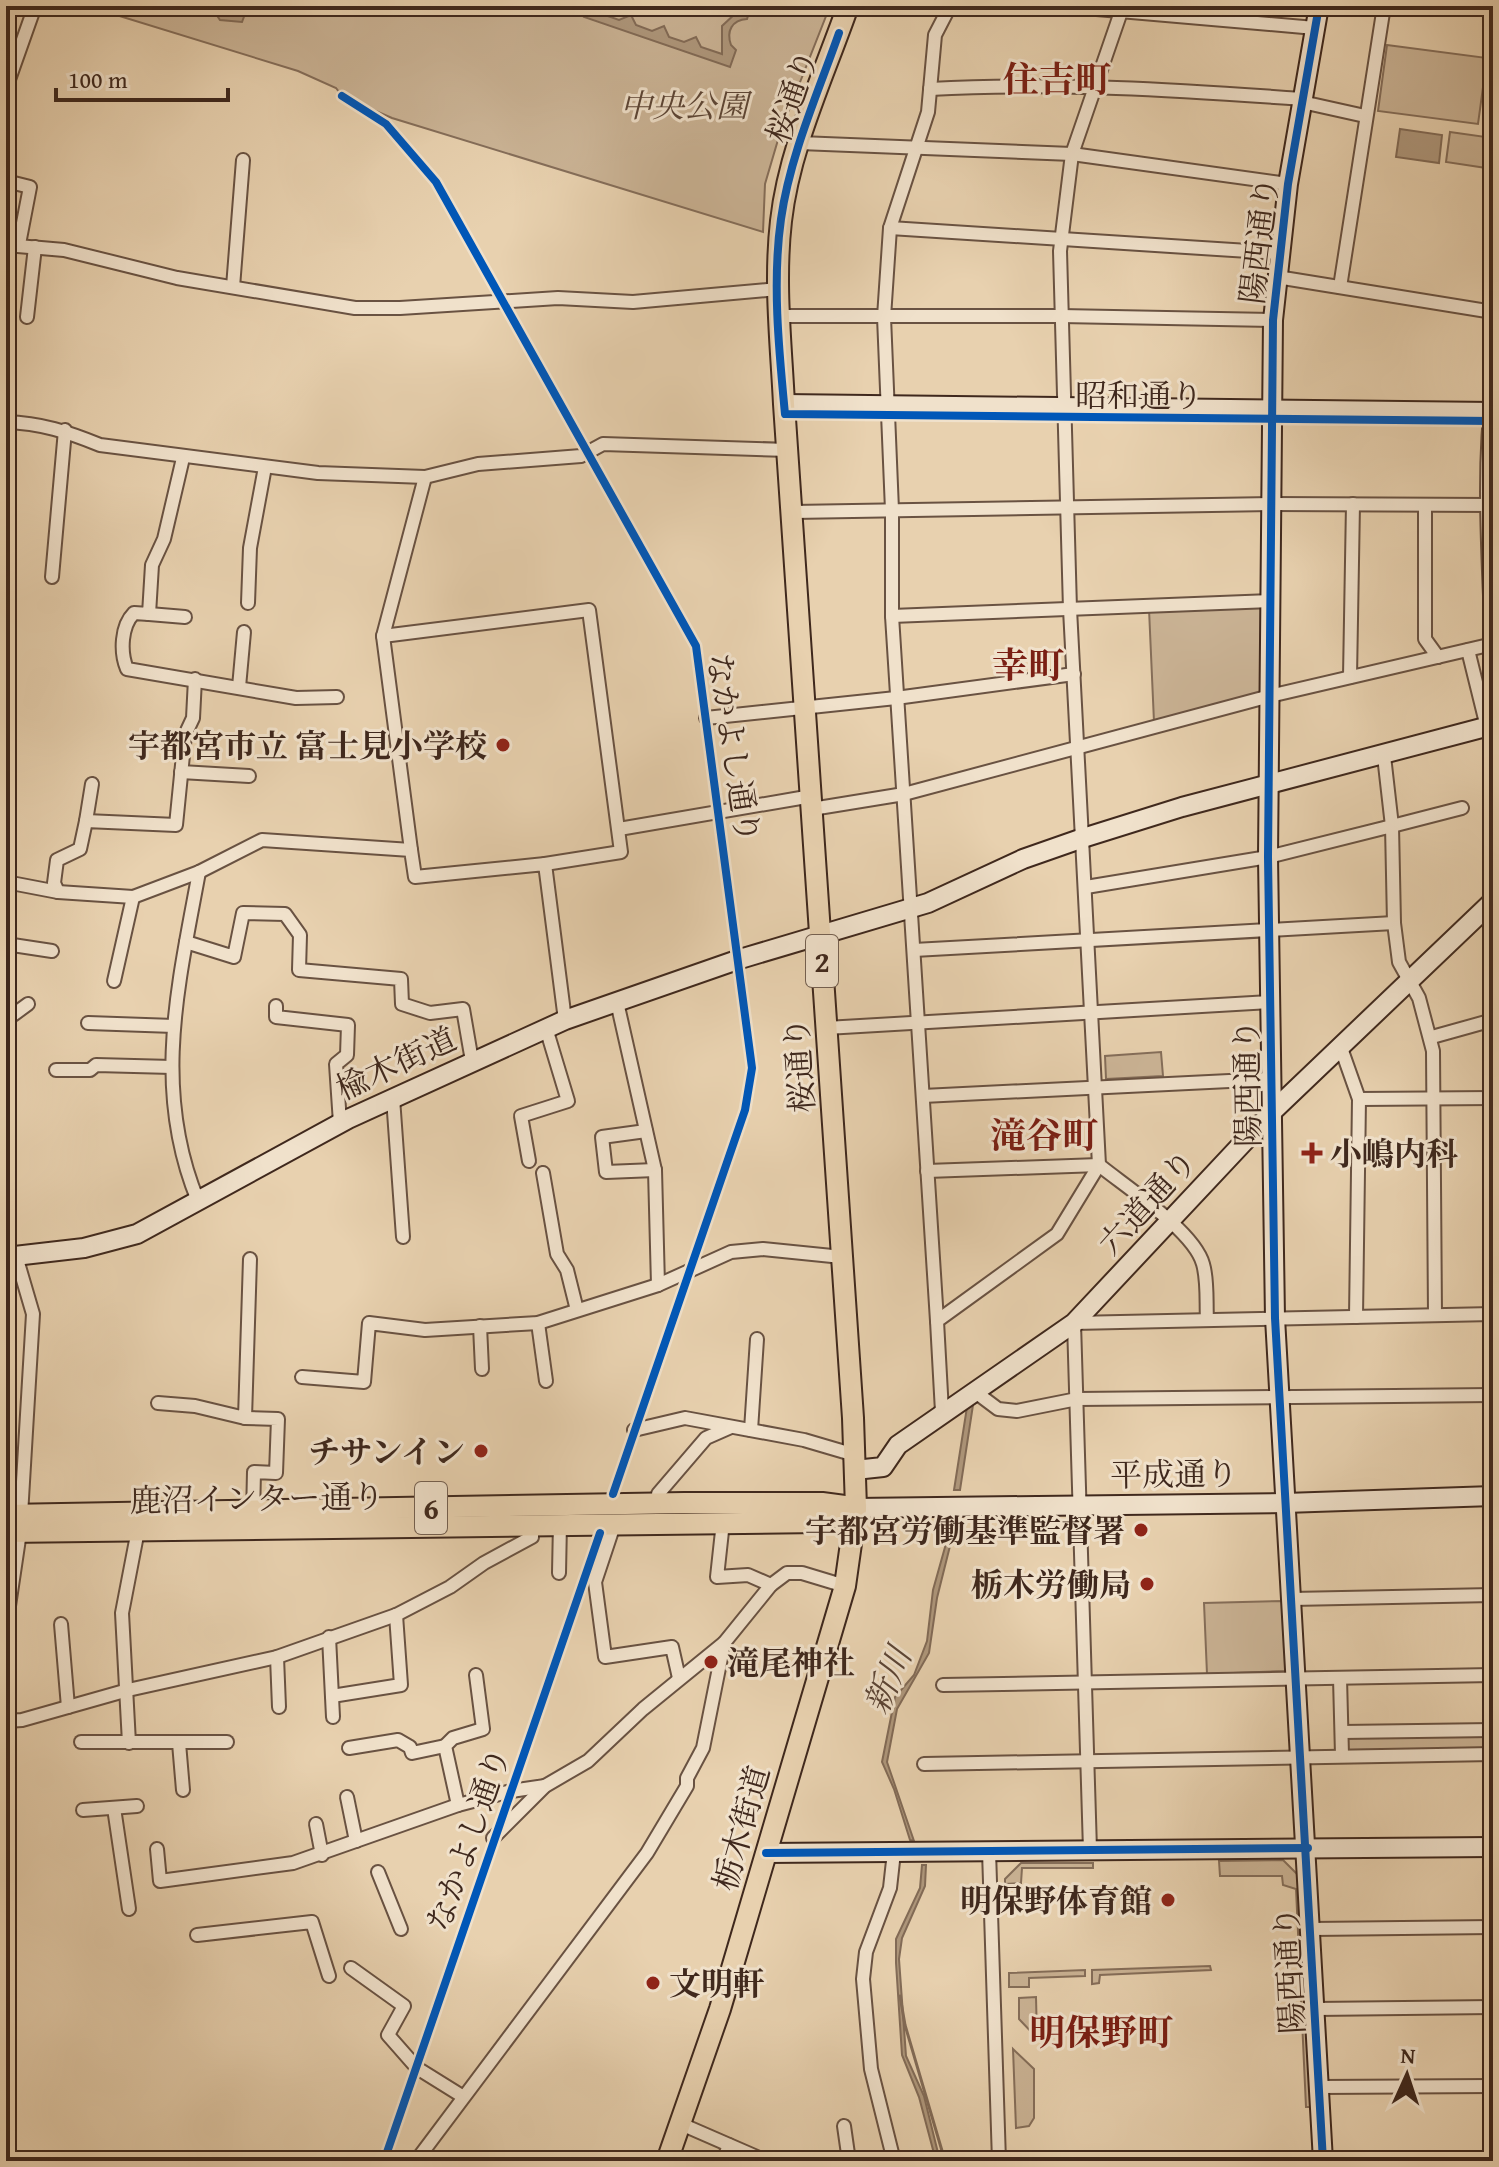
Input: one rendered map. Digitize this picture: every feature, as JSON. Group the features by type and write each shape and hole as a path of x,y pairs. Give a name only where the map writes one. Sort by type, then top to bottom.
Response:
{"main road":[{"name":"桜通り","path":"848,6 800,143 781,218 778,289 856,1508"},
{"name":"鹿沼インター通り","path":"13,1523 253,1519 700,1503 822,1503 856,1508"},
{"name":"鹿沼インター通り","path":"13,1523 138,1530 253,1519 532,1524 821,1522 856,1508"},
{"name":"栃木街道","path":"667,2161 766,1853 845,1586 856,1508"}],"street":[{"path":"6,88 35,6"},
{"path":"942,1412 896,698 884,317 890,228 928,112 935,35 950,6"},
{"path":"1062,6 1315,28"},
{"name":"陽西通り","path":"1319,6 1288,184 1273,320 1268,857 1275,1318 1308,1848 1323,2161"},
{"path":"1340,287 1384,6"},
{"path":"937,1321 1057,1234 1099,1165 1094,1012 1070,609 1061,236 1072,154 1122,9"},
{"path":"930,89 1019,84 1095,85 1302,100 1365,116"},
{"path":"800,143 915,145 1072,154 1288,184"},
{"path":"233,287 243,160"},
{"path":"6,181 30,187 13,244 100,258 177,278 319,304 400,308 558,298 633,302 778,289"},
{"path":"890,228 1061,236 1279,253"},
{"path":"27,317 35,247"},
{"path":"1277,277 1493,312"},
{"path":"779,316 1273,320"},
{"path":"619,829 904,794 1270,696 1492,644 1490,505 1493,386"},
{"name":"昭和通り","path":"784,409 1491,416"},
{"path":"6,422 35,423 65,430 100,445 183,458 343,475 425,477 478,464 581,456 603,444 789,450"},
{"path":"52,577 65,430"},
{"path":"149,614 152,565 164,539 183,458"},
{"path":"248,603 250,548 265,467"},
{"path":"383,636 589,610 621,852 545,864 415,877 383,636 425,477"},
{"path":"793,512 1272,504 1490,505"},
{"path":"1350,677 1353,504"},
{"path":"1425,505 1425,639 1438,657"},
{"path":"892,616 1271,601"},
{"path":"185,617 134,613 127,620 122,657 127,669 296,698 337,697"},
{"path":"239,687 244,632"},
{"path":"1468,650 1490,726"},
{"path":"706,718 806,709 1074,674"},
{"path":"86,821 176,825 185,735 193,718 195,679"},
{"name":"楡木街道","path":"11,1257 122,1240 340,1123 565,1020 821,933 943,898 1023,859 1083,838 1269,783 1384,756 1490,726"},
{"path":"1384,756 1392,826 1394,923 1399,962 1432,1037 1435,1315"},
{"path":"181,772 249,776"},
{"path":"58,892 54,883 57,860 80,849 92,784"},
{"path":"1086,887 1268,857 1462,808"},
{"path":"6,882 58,892 133,897 199,872 262,840 411,850"},
{"path":"545,864 565,1020"},
{"path":"198,1201 182,1162 174,1128 172,1067 174,1026 199,872"},
{"path":"114,981 133,897"},
{"name":"六道通り","path":"855,1463 883,1467 898,1445 1074,1323 1106,1293 1168,1221 1272,1112 1491,909"},
{"path":"186,942 234,957 243,913 285,914 300,935 299,970 401,979 402,1004 430,1013 463,1009 472,1061"},
{"path":"914,950 1394,923"},
{"path":"6,944 52,951"},
{"path":"617,1002 655,1170 658,1285"},
{"path":"826,1028 1270,1002"},
{"path":"6,1015 13,1015 28,1004"},
{"path":"276,1006 276,1017 348,1025 347,1055 336,1064 340,1123"},
{"path":"1432,1037 1493,1020"},
{"path":"88,1023 174,1026"},
{"path":"529,1161 521,1116 568,1101 546,1028"},
{"path":"1341,1048 1359,1099 1356,1317"},
{"path":"56,1070 90,1070 96,1065 172,1067"},
{"path":"923,1096 1270,1079"},
{"path":"393,1098 403,1237"},
{"path":"1359,1099 1493,1098"},
{"path":"646,1131 602,1137 606,1172 655,1170"},
{"path":"927,1171 1099,1165 1168,1221 1197,1250 1203,1262 1207,1320"},
{"path":"543,1173 557,1254 567,1270 577,1310"},
{"path":"302,1377 364,1382 369,1323 425,1330 538,1323 658,1285 731,1252 763,1249 842,1257"},
{"path":"6,1626 33,1314 11,1257"},
{"path":"245,1418 250,1259"},
{"path":"1090,1850 1074,1323 1493,1314"},
{"path":"538,1323 546,1381"},
{"path":"480,1326 482,1369"},
{"path":"751,1430 757,1339"},
{"path":"970,1393 998,1409 1007,1410 1077,1399 1493,1395"},
{"path":"158,1403 195,1406 245,1418 278,1419 276,1473 254,1472 253,1519"},
{"path":"634,1430 685,1418 751,1430 855,1463"},
{"path":"658,1494 706,1438 733,1427"},
{"name":"平成通り","path":"856,1508 1285,1503 1493,1496"},
{"path":"615,1522 595,1582 605,1657 672,1647 679,1678"},
{"path":"723,1522 717,1577 748,1575 771,1585"},
{"path":"559,1573 560,1523"},
{"path":"6,1721 22,1720 128,1690 277,1657 396,1615 440,1593 484,1563 532,1537 532,1524"},
{"path":"129,1743 122,1613 138,1530"},
{"path":"493,1838 545,1786 588,1761 679,1678 724,1643 771,1585 787,1573 796,1572 845,1586"},
{"path":"1292,1599 1493,1595"},
{"path":"332,1696 401,1685 396,1615"},
{"path":"61,1624 68,1707"},
{"path":"329,1637 333,1717"},
{"path":"416,2161 647,1853 674,1809 706,1741 724,1643"},
{"path":"277,1657 279,1707"},
{"path":"349,1748 398,1740 410,1747 412,1753 445,1746 453,1738 483,1729 476,1675"},
{"path":"943,1685 1493,1675"},
{"path":"1340,1678 1342,1755"},
{"path":"1342,1732 1493,1730"},
{"path":"81,1742 227,1742"},
{"path":"179,1743 183,1790"},
{"path":"445,1746 458,1805"},
{"path":"924,1764 1493,1754"},
{"path":"157,1849 160,1881 293,1863 458,1805 545,1786"},
{"path":"347,1797 356,1841"},
{"path":"83,1810 137,1806"},
{"path":"114,1808 129,1909"},
{"path":"316,1824 322,1855"},
{"path":"766,1853 1493,1847"},
{"path":"989,1851 999,2161"},
{"path":"894,1852 890,1888 866,1952 863,1979 871,2069 894,2161"},
{"path":"378,1872 401,1929"},
{"path":"197,1935 312,1922 329,1976"},
{"path":"1312,1929 1493,1927"},
{"path":"351,1968 404,2006 388,2035 417,2068 462,2096"},
{"path":"1315,2009 1493,2007"},
{"path":"1319,2087 1493,2086"},
{"path":"681,2124 766,2161"},
{"path":"844,2126 849,2161"},
{"path":"723,2161 729,2145"}],"green space":[{"name":"中央公園","path":"87,6 830,6 780,133 765,184 763,232 392,118 343,97 336,88 298,71"},
{"path":"1387,45 1487,58 1478,124 1378,111"},
{"path":"1450,132 1493,138 1493,169 1446,162"},
{"path":"1260,607 1263,610 1263,692 1154,722 1149,609"},
{"path":"1161,1052 1163,1076 1106,1079 1105,1056"},
{"path":"1283,1601 1286,1671 1207,1674 1204,1603"},
{"path":"1493,1733 1493,1749 1345,1750 1345,1736"},
{"path":"1283,1860 1299,1876 1312,2107 1306,2107 1296,1889 1283,1885 1282,1876 1220,1876 1219,1861"},
{"path":"1021,1863 1093,1863 1093,1868 1022,1868 1021,1883 1005,1884 1005,1879"},
{"path":"1210,1966 1211,1970 1100,1975 1099,1983 1092,1984 1092,1970"},
{"path":"1085,1970 1085,1976 1029,1978 1029,1987 1009,1987 1009,1973"},
{"path":"1036,1997 1037,2038 1019,2019 1019,1998"},
{"path":"1013,2049 1034,2069 1034,2118 1029,2126 1016,2128"}],"shaded area":[{"path":"205,6 248,6 242,22 220,20 212,8"},
{"path":"588,6 603,6 599,13 619,20 631,15 636,25 652,31 664,26 669,37 684,42 696,37 701,47 722,54 722,26 737,12 737,6 751,6 747,19 734,24 730,31 731,45 736,50 730,67 584,17"},
{"path":"1400,129 1442,135 1439,163 1396,157"},
{"path":"973,1405 960,1490 954,1490 967,1407"},
{"path":"949,1533 953,1534 937,1598 929,1653 897,1709 887,1762 914,1841 910,1840 882,1762 895,1697 914,1675 927,1641 933,1590"},
{"path":"922,1865 926,1865 925,1886 902,1938 899,1959 906,2056 924,2096 940,2161 936,2161 919,2097 902,2055 896,1963 896,1939 920,1888"}],"waterway":[{"name":"新川","path":"900,1996 905,2025 945,2161"}],"cycle path":[{"path":"1319,6 1288,184 1273,320 1268,857 1275,1318 1323,2161"},
{"path":"839,33 798,148 781,219 777,292 785,414 1493,421"},
{"name":"なかよし通り","path":"342,96 386,124 436,182 696,646 752,1068 745,1110 613,1494"},
{"name":"なかよし通り","path":"384,2161 600,1533"},
{"path":"766,1853 1308,1848"}],"place":[{"name":"宇都宮市立 富士見小学校","path":"503,745"},
{"name":"小嶋内科","path":"1312,1153"},
{"name":"チサンイン","path":"481,1451"},
{"name":"宇都宮労働基準監督署","path":"1141,1530"},
{"name":"栃木労働局","path":"1147,1584"},
{"name":"滝尾神社","path":"711,1662"},
{"name":"明保野体育館","path":"1168,1900"},
{"name":"文明軒","path":"653,1983"}],"district":[{"name":"住吉町","path":"1057,78"},
{"name":"幸町","path":"1028,664"},
{"name":"滝谷町","path":"1044,1134"},
{"name":"明保野町","path":"1101,2031"}]}
